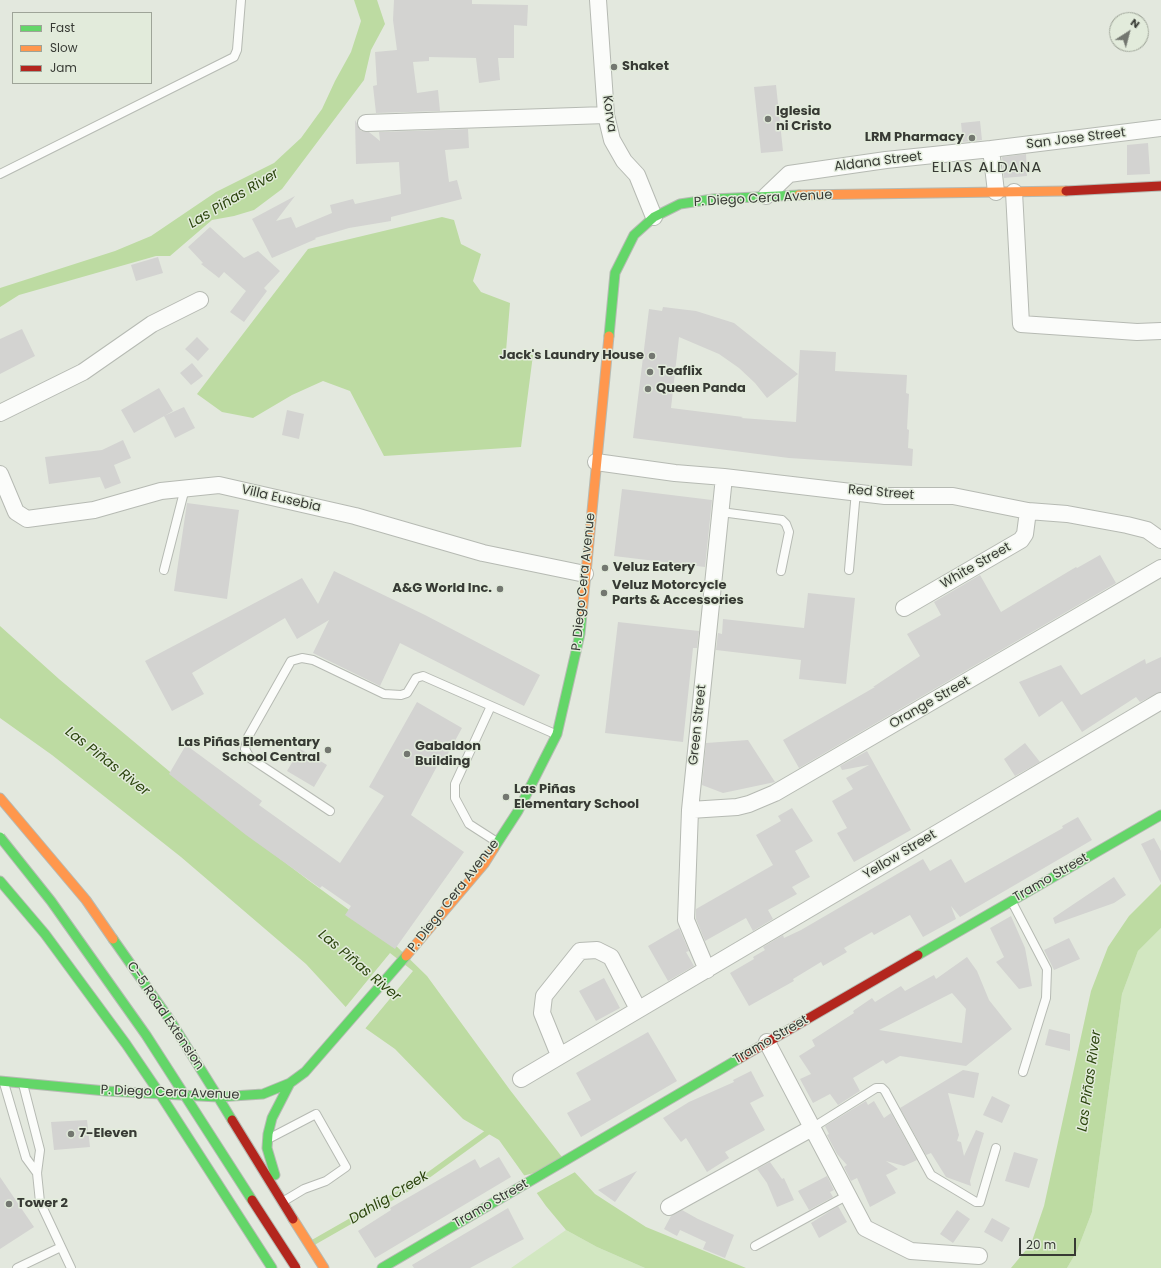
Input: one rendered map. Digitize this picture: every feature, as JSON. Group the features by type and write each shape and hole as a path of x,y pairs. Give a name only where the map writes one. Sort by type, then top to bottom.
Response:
{"main road":[{"name":"P. Diego Cera Avenue","path":"2,1081 23,1084 218,1097 263,1094 290,1083 305,1072 346,1028 484,864 518,811 557,734 580,634 615,273 634,235 654,217 680,204 713,199 766,196 1045,192 1161,186"},
{"name":"C-5 Road Extension","path":"0,798 86,900 170,1020 285,1202 324,1268"},
{"name":"Tramo Street","path":"382,1268 767,1042 1161,815"},
{"name":"C-5 Road Extension","path":"0,837 52,901 138,1022 296,1268"},
{"path":"0,880 45,934 126,1044 272,1268"},
{"path":"285,1202 271,1166 267,1148 267,1140 272,1118 290,1083"}],"street":[{"name":"Korva","path":"598,0 606,115 612,140 624,161 637,176 654,217"},
{"path":"366,124 606,115"},
{"name":"San Jose Street","path":"991,149 1161,128"},
{"path":"991,149 996,192"},
{"name":"Aldana Street","path":"766,196 789,174 886,160 991,149"},
{"path":"1014,192 1021,324 1137,332 1161,331"},
{"path":"0,413 83,372 152,324 200,300"},
{"name":"Red Street","path":"596,462 675,473 724,476 856,491 885,496 953,496 1028,511 1067,514 1127,525 1146,530 1161,540"},
{"name":"Villa Eusebia","path":"0,474 16,512 27,519 94,510 161,491 219,485 355,516 483,553 585,574"},
{"name":"Green Street","path":"707,970 686,920 690,810 724,476"},
{"name":"White Street","path":"904,608 1022,540 1025,534 1028,511"},
{"name":"Orange Street","path":"690,810 737,807 749,804 775,793 1161,568"},
{"name":"Yellow Street","path":"521,1079 559,1055 707,970 1161,701"},
{"path":"559,1055 542,1013 544,996 580,951 597,950 611,957 638,1009"},
{"path":"767,1042 865,1228 911,1251 978,1256"},
{"path":"669,1207 812,1128"}],"lane":[{"path":"0,174 234,57 237,50 241,0"},
{"path":"164,570 184,488"},
{"path":"849,570 856,491"},
{"path":"720,512 782,520 786,524 789,532 781,571"},
{"path":"330,811 250,758 245,749 248,737 291,662 302,658 313,660 384,694 401,695 407,693 416,678 423,676 557,734"},
{"path":"491,706 455,784 455,798 469,824 498,843"},
{"path":"1011,901 1047,969 1046,998 1024,1072"},
{"path":"2,1081 26,1158 37,1173"},
{"path":"23,1084 40,1150 37,1173 40,1202 71,1268"},
{"path":"812,1128 876,1088 882,1088 931,1175 976,1202 980,1202 996,1148"},
{"path":"267,1140 316,1114 346,1167 326,1181 304,1189 285,1202"},
{"path":"756,1246 848,1195"},
{"path":"18,1268 61,1247"}],"shaded area":[{"path":"1161,928 1161,1268 1067,1268 1077,1251 1092,1212 1122,994 1138,951"},
{"path":"566,1230 597,1247 645,1268 511,1268"}],"water":[{"name":"Las Piñas River","path":"354,0 377,0 385,24 371,50 364,80 282,189 254,210 234,216 212,220 170,256 156,256 19,295 0,307 0,288 115,251 151,236 216,192 274,163 301,138 322,109 351,52 361,21"},
{"path":"442,217 454,220 461,244 481,254 473,281 481,292 510,303 506,351 533,355 521,447 384,456 350,391 323,381 292,395 253,418 222,412 197,394 308,249"},
{"name":"Las Piñas River","path":"0,626 59,679 200,797 308,880 389,939 427,976 510,1090 569,1166 595,1194 646,1227 746,1268 645,1268 597,1247 566,1230 546,1206 499,1140 463,1119 395,1049 365,1028 306,964 181,857 52,755 0,718"},
{"name":"Las Piñas River","path":"1161,884 1161,928 1138,951 1122,994 1092,1212 1077,1251 1067,1268 1011,1268 1031,1244 1044,1206 1091,991 1108,947 1129,916"}],"pier":[{"path":"390,953 413,971 364,1030 344,1009"},
{"path":"571,1164 577,1171 535,1194 522,1176"}],"building":[{"path":"394,0 472,0 472,4 528,5 527,26 514,25 514,58 498,58 500,80 479,83 476,58 429,57 429,61 413,62 417,93 438,90 440,111 376,113 373,86 377,85 375,52 397,50 393,20"},
{"name":"Iglesia ni Cristo","path":"776,85 783,151 761,153 754,87"},
{"path":"355,120 361,131 369,132 380,141 379,132 468,129 469,148 445,150 449,182 457,180 462,199 391,217 391,221 349,228 315,238 316,239 272,258 252,219 295,196 276,221 291,217 296,228 332,213 330,205 353,199 355,204 401,194 399,162 356,164"},
{"path":"980,121 982,140 963,142 961,123"},
{"path":"1148,143 1150,174 1127,175 1127,145"},
{"path":"1026,154 1027,176 1004,178 1002,157"},
{"path":"210,227 244,258 258,251 280,271 264,288 267,291 244,322 230,312 246,291 224,272 219,278 201,264 203,263 188,247"},
{"path":"158,257 163,273 136,281 131,265"},
{"path":"663,307 696,311 734,323 798,374 767,398 755,383 739,368 719,354 679,337 671,408 743,417 741,418 796,422 800,350 836,352 835,371 907,375 906,393 909,394 907,429 909,430 908,448 913,449 912,466 789,458 633,438 649,309 662,311"},
{"path":"22,329 35,356 0,374 0,339"},
{"path":"197,337 209,349 198,361 185,349"},
{"path":"192,363 203,376 191,385 180,373"},
{"path":"159,388 173,411 134,433 121,410"},
{"path":"184,407 195,428 175,438 164,416"},
{"path":"287,410 304,414 299,439 282,435"},
{"path":"123,440 131,458 114,465 121,483 105,489 100,477 49,484 45,457 102,450"},
{"path":"622,489 712,500 705,567 614,556"},
{"path":"187,503 239,510 227,599 174,591"},
{"path":"1100,555 1116,583 799,768 783,740 875,687 873,687 920,656 907,634 941,615 934,602 980,575 1001,612 1076,567 1077,568"},
{"path":"334,571 425,615 540,675 524,706 400,643 380,686 313,653 329,620 297,639 285,618 192,673 204,694 172,711 145,661 302,578 318,604"},
{"path":"808,593 855,598 846,684 799,679 801,660 716,650 718,633 722,634 723,619 804,628"},
{"path":"618,622 699,631 697,648 693,648 683,742 605,733"},
{"path":"1161,657 1161,692 1140,702 1136,697 1082,732 1062,701 1039,717 1019,682 1061,665 1081,695 1145,659 1146,664"},
{"path":"417,702 462,728 445,759 442,757 411,815 464,852 395,949 345,915 351,906 322,886 320,888 246,835 169,774 186,745 262,801 259,805 340,863 384,796 369,787"},
{"path":"748,740 775,782 723,793 702,785 706,743"},
{"path":"1025,743 1040,762 1015,776 1004,759"},
{"path":"300,749 327,765 314,787 287,771"},
{"path":"867,751 911,830 854,862 837,833 847,828 832,801 853,789 846,778 869,765 842,770 840,766"},
{"path":"792,808 813,841 795,851 810,877 792,887 797,894 768,910 773,919 753,931 746,918 705,941 696,919 696,909 773,865 756,835 781,821 778,816"},
{"path":"1078,817 1092,840 960,917 951,906 956,919 923,937 910,915 874,935 872,932 844,948 847,952 823,966 821,962 793,979 794,981 749,1006 730,973 754,959 753,957 765,950 763,947 783,935 784,938 801,930 923,859 930,871 951,859 965,883 1063,828 1062,826"},
{"path":"1154,838 1161,851 1161,883 1141,844"},
{"path":"1114,877 1126,895 1114,903 1055,924 1053,918"},
{"path":"1011,916 1025,948 1032,986 1019,989 996,962 1004,957 990,928"},
{"path":"679,928 689,951 686,952 694,966 668,981 648,946"},
{"path":"1069,938 1080,959 1054,970 1044,950"},
{"path":"967,957 977,971 989,1000 1012,1029 966,1066 900,1056 886,1064 883,1060 853,1078 860,1091 838,1105 830,1094 813,1103 800,1079 811,1074 799,1056 815,1046 812,1040 854,1013 853,1011 872,998 875,1002 901,986 905,991 934,975 936,979","holes":["952,993 966,1009 962,1043 879,1030"]},
{"path":"604,978 620,1008 596,1021 579,991"},
{"path":"1049,1029 1070,1034 1070,1051 1045,1045"},
{"path":"648,1032 677,1081 581,1137 567,1113 591,1100 576,1073"},
{"path":"963,1070 979,1073 974,1098 948,1093 959,1135 957,1141 961,1142 964,1156 976,1130 984,1133 970,1181 971,1186 946,1177 931,1153 926,1155 900,1108"},
{"path":"751,1071 764,1096 750,1103 765,1130 725,1152 729,1158 707,1172 686,1138 681,1142 663,1118 689,1102 734,1082 733,1080"},
{"path":"992,1096 1010,1105 1002,1123 983,1115"},
{"path":"866,1101 868,1105 874,1101 884,1118 891,1113 917,1160 904,1166 886,1161 898,1169 886,1175 896,1193 870,1207 857,1178 851,1181 844,1167 847,1165 837,1154 827,1135 829,1134 825,1126"},
{"name":"7-Eleven","path":"87,1120 90,1147 54,1150 51,1122"},
{"path":"1014,1152 1038,1159 1029,1188 1005,1181"},
{"path":"499,1157 511,1177 375,1258 358,1231 391,1210 390,1208 475,1159 480,1168"},
{"path":"770,1162 782,1179 784,1178 794,1200 777,1207 767,1183 757,1169"},
{"path":"637,1171 615,1202 598,1190"},
{"path":"827,1176 834,1190 830,1192 833,1197 809,1210 798,1191"},
{"name":"Tower 2","path":"0,1177 34,1227 0,1249"},
{"path":"838,1206 847,1222 819,1238 811,1223"},
{"path":"508,1208 524,1239 470,1268 414,1268 412,1265"},
{"path":"682,1210 734,1235 725,1258 703,1249 706,1242 680,1230 677,1236 664,1229 671,1216"},
{"path":"957,1210 970,1219 953,1243 940,1234"},
{"path":"992,1218 1010,1228 1002,1242 984,1232"}],"waterway":[{"name":"Dahlig Creek","path":"314,1242 419,1182 492,1129"}],"traffic: fast":[{"path":"609,336 615,273 634,235 654,217 680,204 713,199 799,195"},
{"path":"494,848 518,811 557,734 580,634 582,614"},
{"path":"918,955 1161,815"},
{"path":"0,837 51,901 146,1035 252,1200"},
{"path":"0,881 45,934 126,1044 160,1094"},
{"path":"113,939 170,1020 218,1097 263,1094 290,1083 305,1072 406,956"},
{"path":"382,1268 740,1058"},
{"path":"0,1081 106,1091 218,1097 232,1120"},
{"path":"275,1175 267,1148 268,1134 272,1118 290,1083"},
{"path":"160,1094 272,1268"}],"traffic: slow":[{"path":"799,195 1066,191"},
{"path":"582,614 609,336"},
{"path":"0,798 86,900 113,939"},
{"path":"406,956 484,864 494,848"},
{"path":"293,1219 324,1268"}],"traffic: jam":[{"path":"1066,191 1161,186"},
{"path":"740,1058 918,955"},
{"path":"232,1120 293,1219"},
{"path":"252,1200 296,1268"}],"place":[{"name":"Shaket","path":"614,67"},
{"name":"Iglesia ni Cristo","path":"768,119"},
{"name":"LRM Pharmacy","path":"972,138"},
{"name":"Jack's Laundry House","path":"652,356"},
{"name":"Teaflix","path":"650,372"},
{"name":"Queen Panda","path":"648,389"},
{"name":"Veluz Eatery","path":"605,568"},
{"name":"A&G World Inc.","path":"500,589"},
{"name":"Veluz Motorcycle Parts & Accessories","path":"604,593"},
{"name":"Las Piñas Elementary School Central","path":"328,750"},
{"name":"Gabaldon Building","path":"407,754"},
{"name":"Las Piñas Elementary School","path":"506,797"},
{"name":"7-Eleven","path":"71,1134"},
{"name":"Tower 2","path":"9,1204"}],"district":[{"name":"ELIAS ALDANA","path":"987,168"}]}
